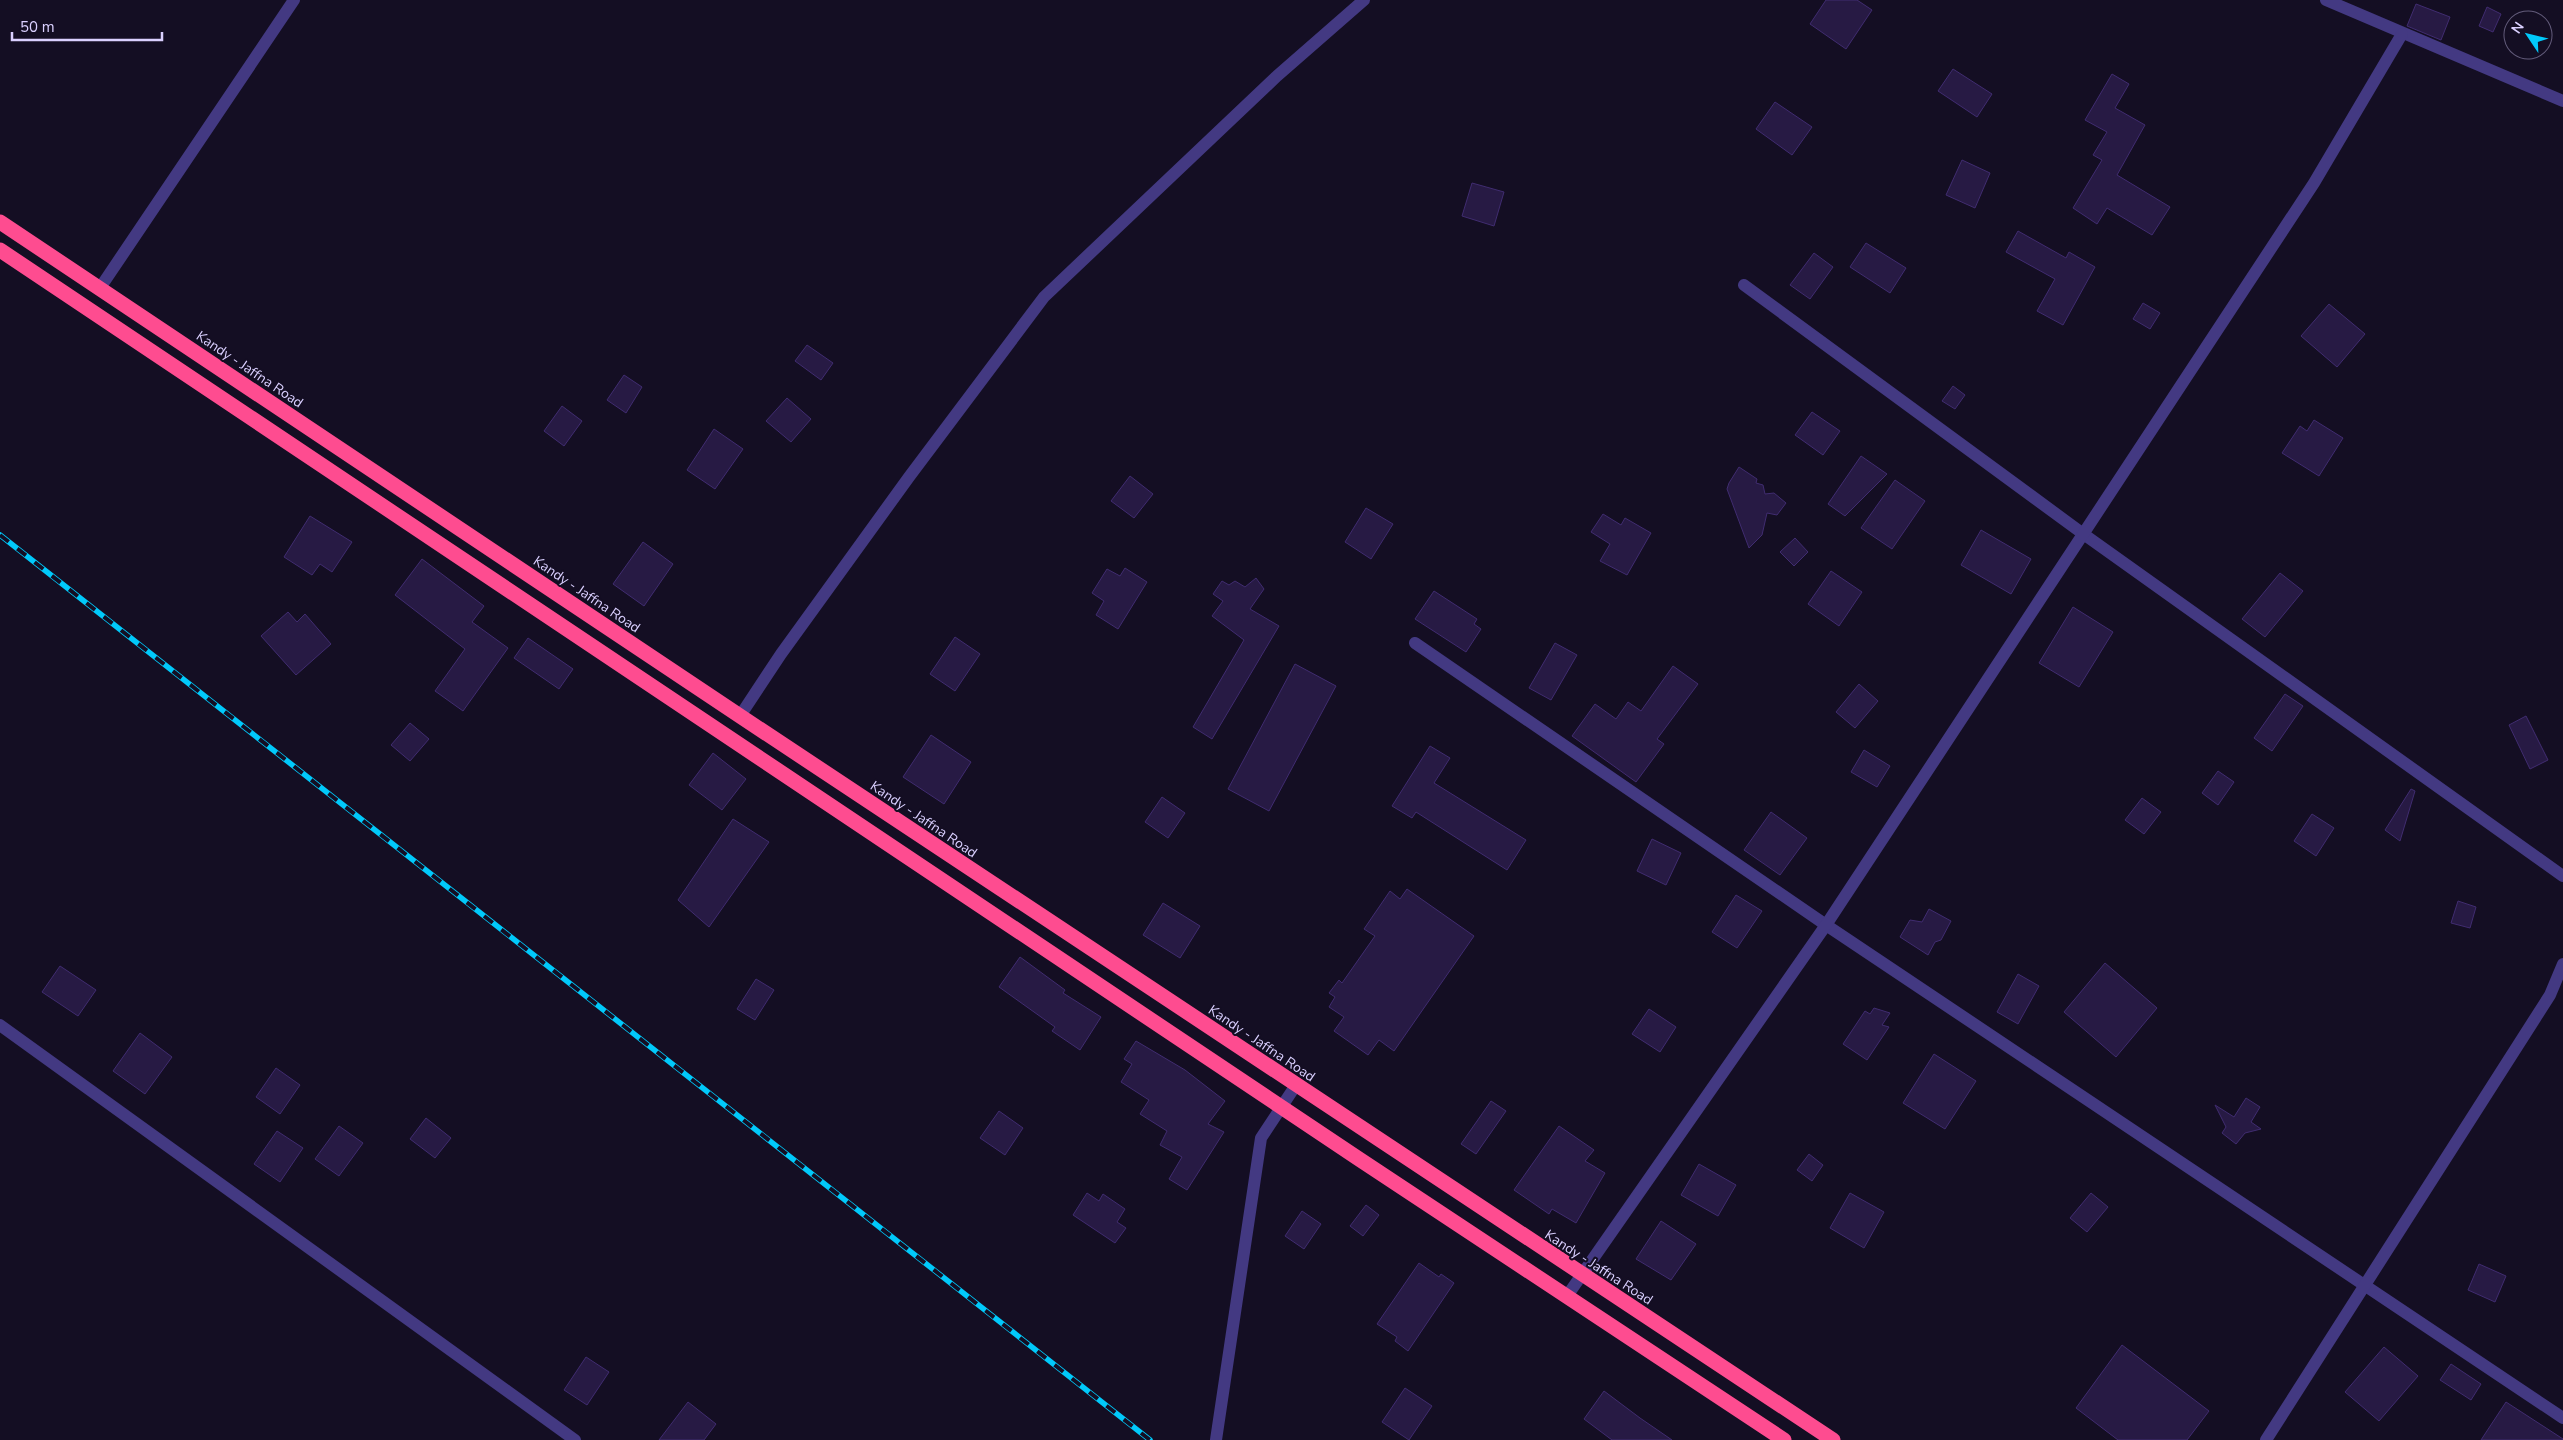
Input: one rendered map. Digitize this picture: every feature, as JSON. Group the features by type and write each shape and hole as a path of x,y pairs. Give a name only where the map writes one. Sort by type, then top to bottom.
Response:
{"highway":[{"name":"Kandy - Jaffna Road","path":"0,222 740,716 1833,1440"},
{"path":"0,250 1281,1107 1784,1440"}],"street":[{"path":"100,288 294,0"},
{"path":"740,716 909,477 1044,297 1278,76 1364,0"},
{"path":"2326,0 2402,34 2563,100"},
{"path":"1567,1296 1826,925 2082,532 2314,183 2402,34"},
{"path":"1744,285 2082,532 2563,876"},
{"path":"1415,643 1826,925 2563,1418"},
{"path":"2266,1440 2550,995 2563,964"},
{"path":"0,1025 575,1440"},
{"path":"1216,1440 1261,1138 1296,1085"}],"building":[{"path":"1826,0 1857,0 1872,10 1846,49 1810,24"},
{"path":"2416,4 2450,17 2441,40 2407,26"},
{"path":"2487,7 2501,14 2493,32 2479,26"},
{"path":"1953,69 1992,94 1977,117 1938,91"},
{"path":"2112,74 2129,84 2115,108 2145,125 2117,175 2170,207 2152,235 2107,208 2097,224 2073,208 2102,160 2093,155 2107,132 2085,120"},
{"path":"1775,102 1812,127 1792,155 1756,129"},
{"path":"1962,160 1990,173 1975,208 1946,195"},
{"path":"1472,183 1504,192 1494,226 1462,216"},
{"path":"2018,231 2066,258 2069,252 2095,267 2063,325 2037,311 2055,279 2006,252"},
{"path":"1866,243 1906,268 1890,293 1850,267"},
{"path":"1814,253 1833,267 1810,299 1790,285"},
{"path":"2143,303 2160,313 2150,329 2133,319"},
{"path":"2329,304 2365,334 2337,367 2301,336"},
{"path":"807,345 833,363 821,380 795,361"},
{"path":"624,375 642,387 626,413 607,400"},
{"path":"1953,386 1965,395 1955,409 1942,401"},
{"path":"787,398 811,419 791,442 766,421"},
{"path":"562,406 582,421 564,446 544,431"},
{"path":"1812,412 1840,431 1823,455 1795,435"},
{"path":"2314,420 2343,438 2319,476 2282,453 2300,426 2307,431"},
{"path":"714,429 743,449 715,489 687,470"},
{"path":"1861,456 1887,474 1845,516 1828,504"},
{"path":"1739,467 1757,479 1756,483 1763,485 1765,494 1774,493 1786,503 1777,515 1767,513 1762,535 1749,548 1727,489"},
{"path":"1130,476 1153,494 1134,518 1111,501"},
{"path":"1895,480 1925,501 1892,549 1861,528"},
{"path":"1366,508 1393,524 1371,559 1345,542"},
{"path":"1603,514 1621,525 1625,518 1651,533 1627,575 1600,561 1610,544 1591,532"},
{"path":"310,516 352,542 332,572 320,564 312,575 284,557"},
{"path":"1981,530 2031,559 2011,594 1961,565"},
{"path":"1795,538 1808,552 1794,566 1780,552"},
{"path":"643,542 673,564 644,606 613,584"},
{"path":"422,559 484,606 472,622 508,648 463,711 435,691 465,649 395,595"},
{"path":"1125,568 1147,582 1118,629 1096,615 1104,601 1092,593 1107,569 1120,576"},
{"path":"1831,571 1862,592 1839,626 1808,604"},
{"path":"2280,573 2303,591 2265,637 2242,619"},
{"path":"1256,578 1264,589 1250,609 1279,626 1212,739 1193,727 1244,640 1212,616 1223,601 1213,594 1222,581 1229,585 1235,581 1245,587"},
{"path":"1434,591 1477,619 1474,624 1481,629 1466,652 1415,619"},
{"path":"2073,607 2113,632 2079,687 2039,663"},
{"path":"288,612 297,622 305,614 331,644 296,675 261,636"},
{"path":"955,637 980,654 955,691 930,674"},
{"path":"528,638 573,669 559,689 514,658"},
{"path":"1555,643 1577,655 1551,700 1529,688"},
{"path":"1295,664 1336,686 1269,811 1228,789"},
{"path":"1673,666 1698,684 1657,739 1664,744 1636,782 1572,736 1595,704 1616,719 1628,702 1641,711"},
{"path":"1859,684 1878,701 1855,728 1836,712"},
{"path":"2285,694 2303,706 2272,751 2254,738"},
{"path":"2526,716 2548,760 2530,769 2509,725"},
{"path":"410,723 429,739 410,761 391,745"},
{"path":"931,735 971,762 944,804 903,777"},
{"path":"1430,746 1450,758 1434,783 1526,840 1507,870 1416,812 1412,818 1392,806"},
{"path":"1864,750 1890,766 1877,787 1851,772"},
{"path":"713,753 746,779 722,810 689,785"},
{"path":"2218,771 2234,782 2218,805 2202,793"},
{"path":"2411,789 2415,791 2400,841 2385,830"},
{"path":"1162,797 1185,813 1168,838 1145,822"},
{"path":"2142,798 2161,812 2144,834 2125,820"},
{"path":"1771,812 1807,838 1780,875 1744,850"},
{"path":"2312,814 2334,828 2316,856 2294,841"},
{"path":"733,819 769,842 709,927 678,900"},
{"path":"1652,839 1681,853 1666,885 1637,871"},
{"path":"1407,889 1474,936 1394,1051 1379,1040 1368,1055 1334,1031 1344,1017 1329,1007 1335,997 1329,993 1339,980 1342,983 1375,936 1364,929 1390,891 1400,899"},
{"path":"1736,895 1762,911 1737,948 1712,932"},
{"path":"2458,901 2476,907 2470,928 2451,923"},
{"path":"1163,903 1200,926 1180,958 1143,935"},
{"path":"1929,909 1951,921 1941,940 1935,942 1928,955 1900,937 1910,920 1922,922"},
{"path":"1020,957 1065,990 1063,993 1101,1017 1080,1050 1052,1031 1055,1027 999,987"},
{"path":"2105,963 2157,1008 2116,1057 2064,1012"},
{"path":"60,966 96,990 78,1016 42,992"},
{"path":"2018,974 2039,986 2018,1024 1997,1012"},
{"path":"756,979 774,990 755,1020 737,1009"},
{"path":"1874,1008 1890,1013 1882,1025 1889,1027 1867,1060 1843,1044 1865,1011 1870,1014"},
{"path":"1649,1009 1676,1027 1660,1052 1632,1034"},
{"path":"140,1033 172,1057 145,1094 113,1071"},
{"path":"1136,1041 1185,1070 1225,1101 1208,1124 1224,1132 1187,1190 1169,1179 1182,1157 1160,1145 1167,1131 1140,1114 1149,1100 1121,1082 1132,1064 1124,1059"},
{"path":"1934,1054 1976,1081 1945,1129 1903,1103"},
{"path":"276,1068 300,1085 280,1114 256,1097"},
{"path":"2246,1098 2260,1107 2251,1122 2261,1129 2245,1133 2236,1144 2222,1133 2226,1127 2215,1105 2234,1117"},
{"path":"1491,1101 1506,1111 1476,1154 1461,1144"},
{"path":"999,1111 1023,1128 1005,1155 980,1138"},
{"path":"426,1118 451,1138 435,1158 410,1139"},
{"path":"339,1126 363,1143 339,1176 315,1159"},
{"path":"1559,1126 1594,1150 1585,1161 1605,1173 1576,1223 1552,1209 1549,1214 1514,1190"},
{"path":"277,1131 303,1148 280,1182 254,1164"},
{"path":"1809,1154 1823,1165 1812,1181 1797,1170"},
{"path":"1699,1164 1736,1185 1718,1216 1681,1195"},
{"path":"1087,1193 1099,1201 1103,1194 1125,1209 1117,1222 1126,1228 1115,1243 1073,1215"},
{"path":"1850,1193 1884,1212 1864,1248 1830,1228"},
{"path":"2091,1193 2108,1207 2087,1232 2070,1218"},
{"path":"1366,1205 1379,1215 1363,1236 1350,1226"},
{"path":"1302,1211 1321,1224 1304,1249 1285,1236"},
{"path":"1661,1221 1696,1244 1671,1280 1636,1259"},
{"path":"1419,1263 1439,1277 1441,1274 1454,1283 1408,1351 1395,1341 1397,1337 1377,1324"},
{"path":"2479,1264 2506,1276 2495,1302 2468,1290"},
{"path":"2122,1345 2209,1411 2187,1440 2118,1440 2076,1408"},
{"path":"2384,1347 2418,1376 2379,1421 2345,1392"},
{"path":"586,1357 609,1372 587,1405 564,1390"},
{"path":"2451,1364 2481,1384 2471,1400 2440,1380"},
{"path":"1405,1388 1432,1406 1409,1440 1382,1422"},
{"path":"1604,1391 1672,1440 1612,1440 1584,1419"},
{"path":"688,1402 716,1424 704,1440 659,1440"},
{"path":"2506,1402 2563,1439 2563,1440 2481,1440"}],"railway":[{"path":"0,535 1150,1440"}]}
